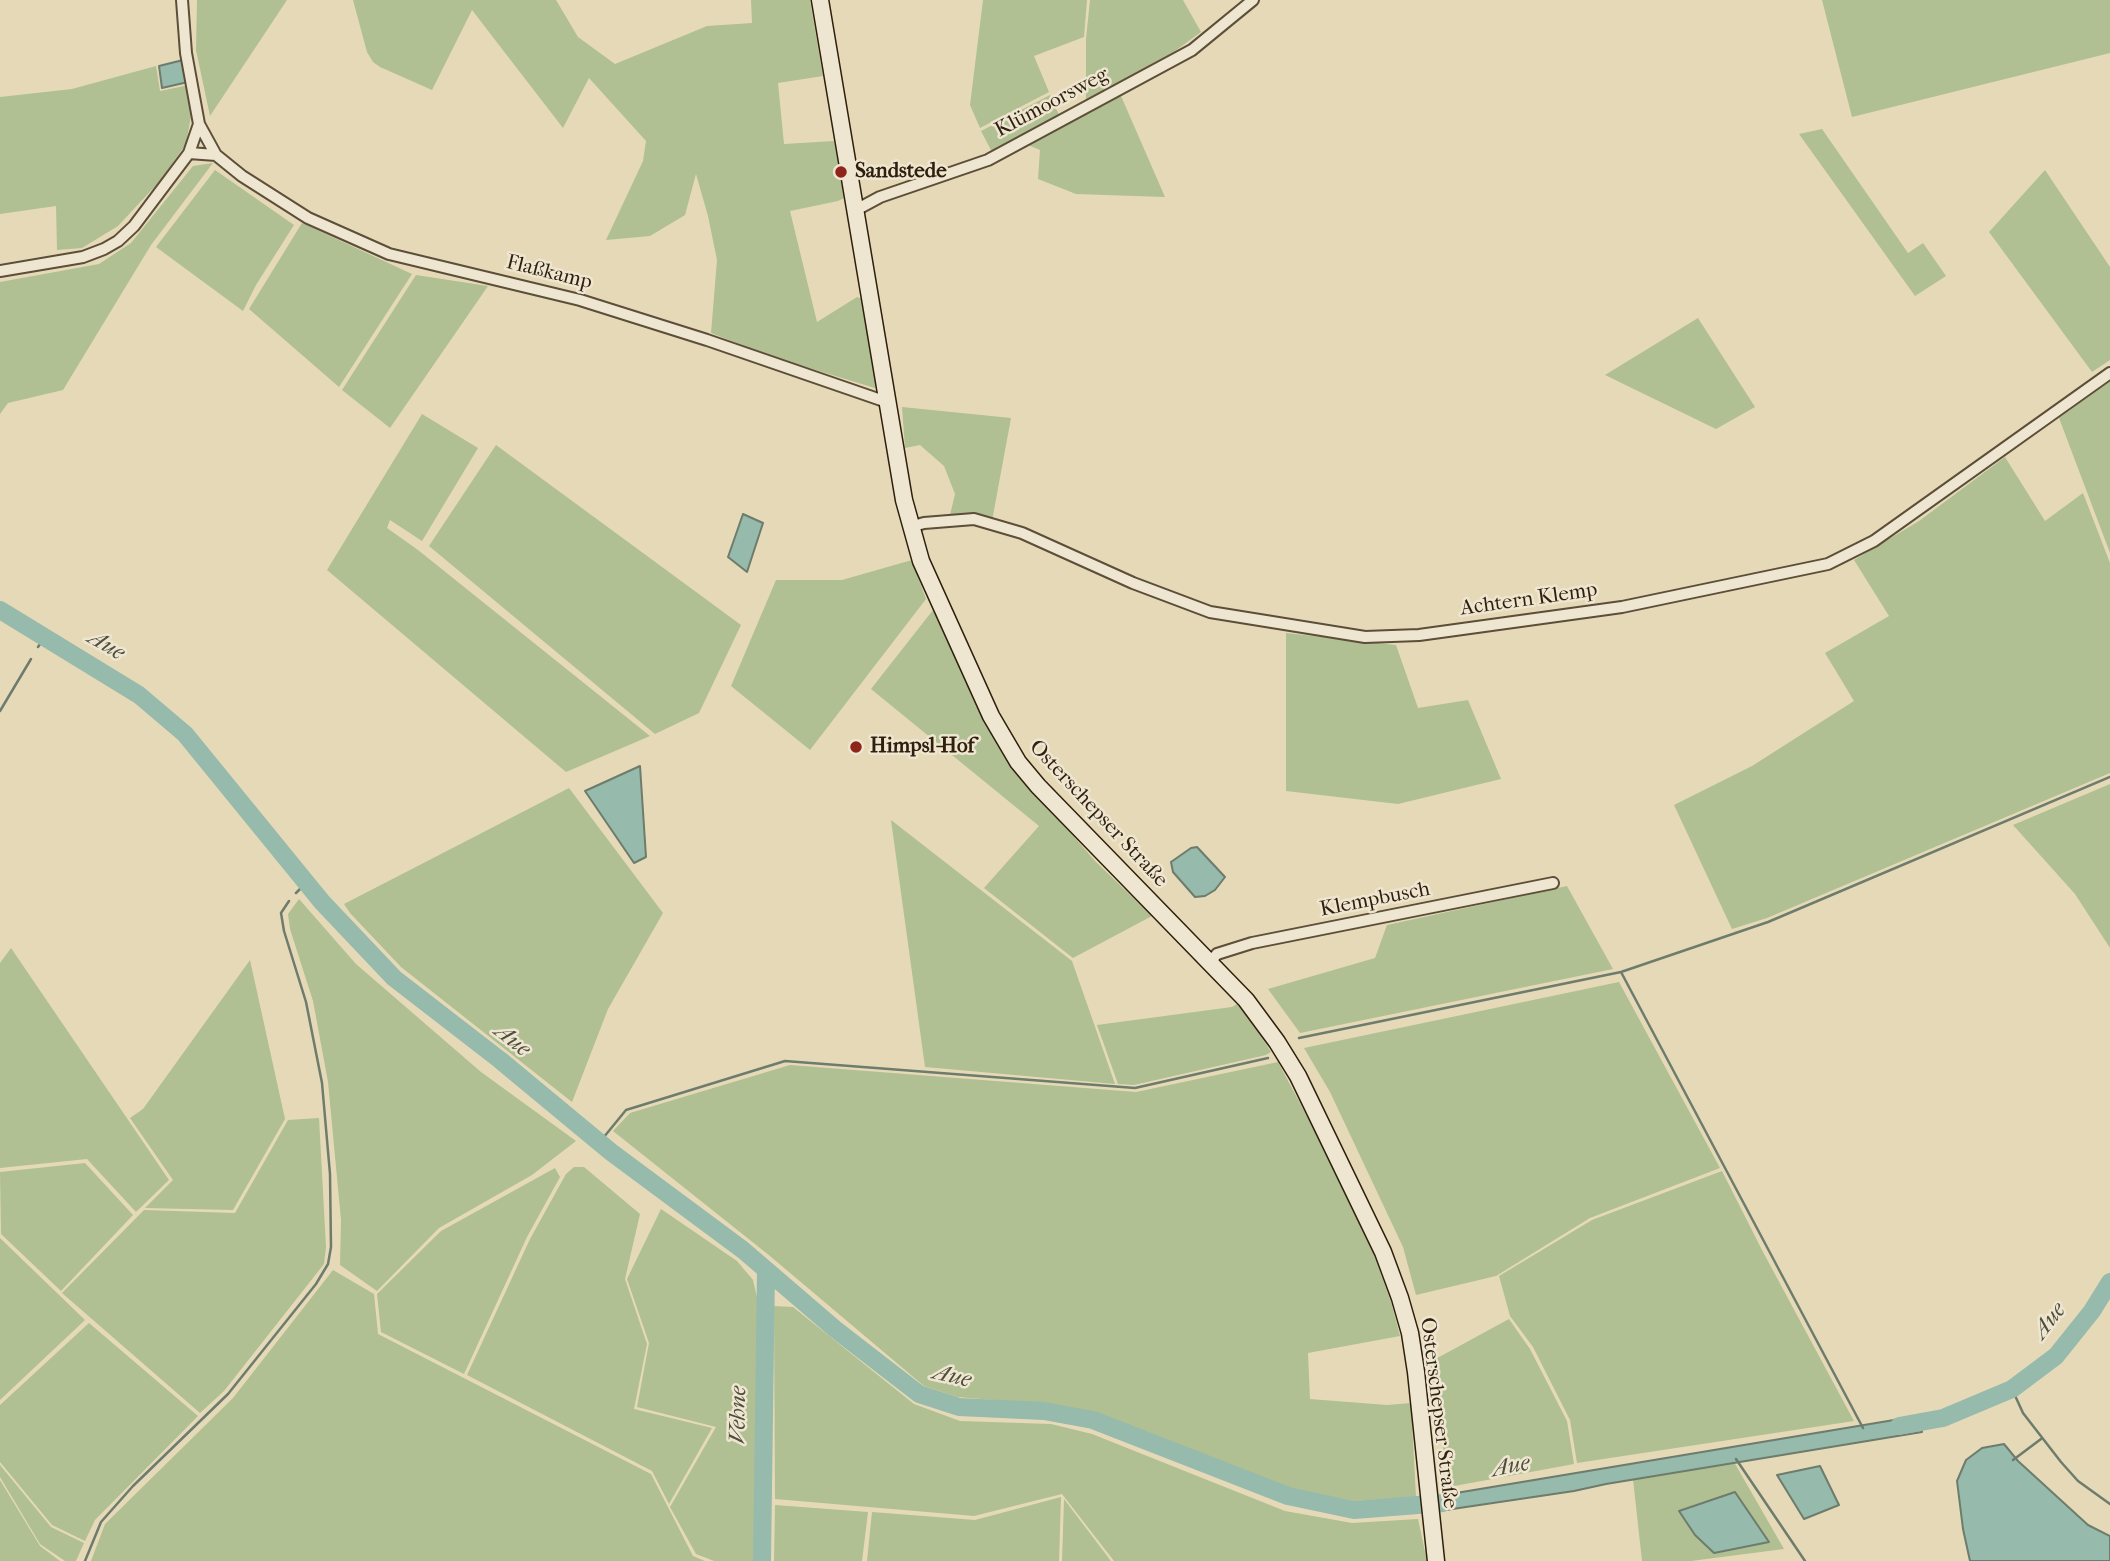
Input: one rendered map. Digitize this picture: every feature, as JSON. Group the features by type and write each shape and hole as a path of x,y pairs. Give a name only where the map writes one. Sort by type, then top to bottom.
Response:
{"main road":[{"name":"Osterschepser Straße","path":"820,0 901,487 921,561 991,716 1018,762 1246,1000 1298,1076 1383,1252 1400,1298 1413,1353 1436,1561"}],"street":[{"path":"0,271 83,257 118,241 134,226 190,153 199,124 186,53 182,0"},
{"name":"Klümoorsweg","path":"854,211 880,197 988,160 1192,50 1253,0"},
{"name":"Flaßkamp","path":"199,124 216,155 242,176 308,218 388,254 580,300 887,400"},
{"path":"190,153 216,155"},
{"name":"Achtern Klemp","path":"910,527 924,523 974,519 1022,533 1133,583 1210,612 1365,637 1432,633 1622,607 1828,564 1874,541 2110,373"},
{"name":"Klempbusch","path":"1210,962 1217,954 1252,943 1553,883"}],"shaded area":[{"path":"197,0 287,0 210,116 196,50"},
{"path":"353,0 556,0 578,37 615,64 707,26 752,23 751,0 810,0 823,76 778,83 784,144 834,141 844,198 790,211 817,322 857,297 862,299 878,389 767,355 711,333 717,260 696,174 685,215 650,236 606,240 643,161 646,141 589,78 563,128 472,10 432,90 373,62 367,52"},
{"path":"983,0 1087,0 1084,37 1034,56 1049,92 980,128 970,105"},
{"path":"1090,0 1183,0 1201,32 1175,51 1086,100 1086,39"},
{"path":"1822,0 2110,0 2110,53 1852,117"},
{"path":"183,60 188,82 162,88 159,66"},
{"path":"156,66 160,91 189,85 191,116 186,144 159,182 118,226 82,248 57,250 56,206 0,214 0,97 72,89"},
{"path":"1050,95 1059,115 992,152 981,131"},
{"path":"1121,96 1165,197 1076,194 1038,179 1040,150 1028,145"},
{"path":"1822,129 1908,253 1923,243 1946,276 1915,296 1799,134"},
{"path":"213,163 151,245 63,390 8,403 0,414 0,282 99,264 131,243 193,166"},
{"path":"215,170 294,225 243,311 156,247"},
{"path":"2045,170 2110,267 2110,360 2092,372 1989,232"},
{"path":"302,223 412,274 339,387 249,309"},
{"path":"416,275 488,286 390,428 342,390"},
{"path":"1698,318 1755,407 1716,429 1605,375"},
{"path":"2110,381 2110,553 2059,418"},
{"path":"902,407 1011,418 992,521 973,516 950,515 955,494 944,466 920,445 905,448"},
{"path":"422,414 478,448 422,541 390,520 387,528 650,736 566,772 327,570"},
{"path":"496,445 741,625 699,713 655,734 429,546"},
{"path":"2005,457 2045,521 2083,493 2110,563 2110,773 1767,918 1732,929 1674,805 1752,766 1854,701 1825,653 1889,616 1854,560 1919,521"},
{"path":"743,514 763,523 747,572 728,557"},
{"path":"912,560 926,599 810,750 731,686 776,580 842,580"},
{"path":"933,610 986,720 1024,779 1095,861 1152,916 1073,958 984,888 1039,826 871,689"},
{"path":"1286,633 1396,645 1418,708 1468,700 1501,779 1398,804 1286,791"},
{"path":"640,766 646,857 634,863 585,791"},
{"path":"2110,784 2110,948 2075,894 2013,825"},
{"path":"569,788 663,913 608,1009 572,1102 401,967 344,904"},
{"path":"891,820 1072,961 1115,1084 925,1067"},
{"path":"1197,847 1225,877 1215,890 1205,896 1195,897 1173,872 1171,862 1191,848"},
{"path":"1567,886 1613,969 1300,1033 1268,989 1375,958 1387,925"},
{"path":"299,899 356,964 481,1072 576,1141 532,1175 439,1228 377,1291 340,1265 341,1220 328,1082 313,1001 290,929 288,914"},
{"path":"11,948 169,1180 136,1212 87,1159 0,1168 0,963"},
{"path":"250,960 285,1119 233,1210 145,1208 173,1180 130,1118 143,1109"},
{"path":"1619,982 1720,1168 1590,1218 1496,1276 1416,1295 1403,1247 1330,1092 1304,1048"},
{"path":"1237,1004 1271,1052 1134,1085 1118,1084 1097,1025 1232,1007"},
{"path":"1278,1062 1317,1135 1373,1252 1400,1336 1308,1353 1310,1399 1387,1405 1411,1403 1416,1497 1354,1501 1288,1488 1100,1414 1044,1404 957,1397 924,1386 770,1256 613,1131 630,1113 790,1065 1136,1092"},
{"path":"319,1118 326,1247 324,1264 224,1391 200,1413 62,1293 144,1210 235,1213 288,1120"},
{"path":"85,1163 133,1215 61,1291 1,1234 0,1172"},
{"path":"574,1167 584,1167 640,1214 625,1279 647,1344 634,1409 712,1428 669,1504 652,1471 467,1375 530,1239 566,1174"},
{"path":"555,1168 560,1177 527,1237 464,1374 381,1332 377,1294 441,1231"},
{"path":"1722,1171 1854,1421 1577,1463 1570,1420 1533,1347 1510,1316 1499,1276 1592,1220"},
{"path":"661,1209 737,1261 753,1280 759,1306 756,1561 714,1561 696,1554 670,1507 716,1427 637,1407 649,1343 627,1279"},
{"path":"0,1238 85,1320 0,1400"},
{"path":"333,1270 374,1294 378,1334 651,1474 693,1556 705,1561 91,1561 105,1524 233,1398"},
{"path":"774,1306 793,1307 914,1404 960,1421 1051,1424 1092,1434 1285,1511 1352,1523 1418,1519 1427,1561 1114,1561 1062,1494 974,1516 775,1499"},
{"path":"1509,1319 1530,1349 1567,1421 1574,1464 1449,1487 1430,1362"},
{"path":"89,1323 198,1416 95,1520 85,1541 52,1525 0,1462 0,1405"},
{"path":"1918,1416 1922,1432 1439,1511 1438,1499 1449,1498 1456,1493"},
{"path":"2004,1444 2018,1461 2088,1525 2110,1536 2110,1561 1970,1561 1957,1481 1966,1460 1982,1448"},
{"path":"1734,1462 1784,1549 1691,1561 1642,1561 1633,1479"},
{"path":"0,1465 51,1527 84,1543 76,1561 65,1561 40,1544 0,1477"},
{"path":"1820,1466 1839,1505 1804,1519 1777,1475"},
{"path":"0,1480 40,1546 60,1561 0,1561"},
{"path":"1735,1492 1769,1542 1714,1553 1695,1535 1679,1511"},
{"path":"1061,1497 1059,1561 867,1561 872,1512 975,1520"},
{"path":"1064,1499 1111,1561 1062,1561"},
{"path":"775,1505 868,1512 862,1561 774,1561"}],"waterway":[{"name":"Aue","path":"0,610 139,695 185,734 322,902 394,978 500,1060 611,1152 743,1250 835,1329 919,1394 959,1407 1044,1411 1093,1420 1288,1496 1354,1510 1443,1503"},
{"path":"38,647 45,637"},
{"path":"0,711 31,659"},
{"path":"1863,1428 1621,972 1768,922 2110,777"},
{"path":"296,893 306,883"},
{"path":"85,1561 101,1522 133,1486 228,1394 316,1284 328,1264 331,1247 330,1174 322,1083 306,1002 284,931 281,913 289,901"},
{"path":"1299,1038 1621,972"},
{"path":"599,1143 626,1110 785,1061 1135,1088 1268,1058"},
{"name":"Vehne","path":"762,1561 766,1270"},
{"name":"Aue","path":"1899,1426 1943,1418 2012,1389 2056,1356 2092,1311 2110,1282"},
{"path":"2012,1389 2023,1413 2061,1462 2078,1481 2110,1504"},
{"path":"2013,1460 2041,1439"},
{"path":"1736,1459 1805,1561"}],"place":[{"name":"Sandstede","path":"841,172"},
{"name":"Himpsl-Hof","path":"856,747"}]}
